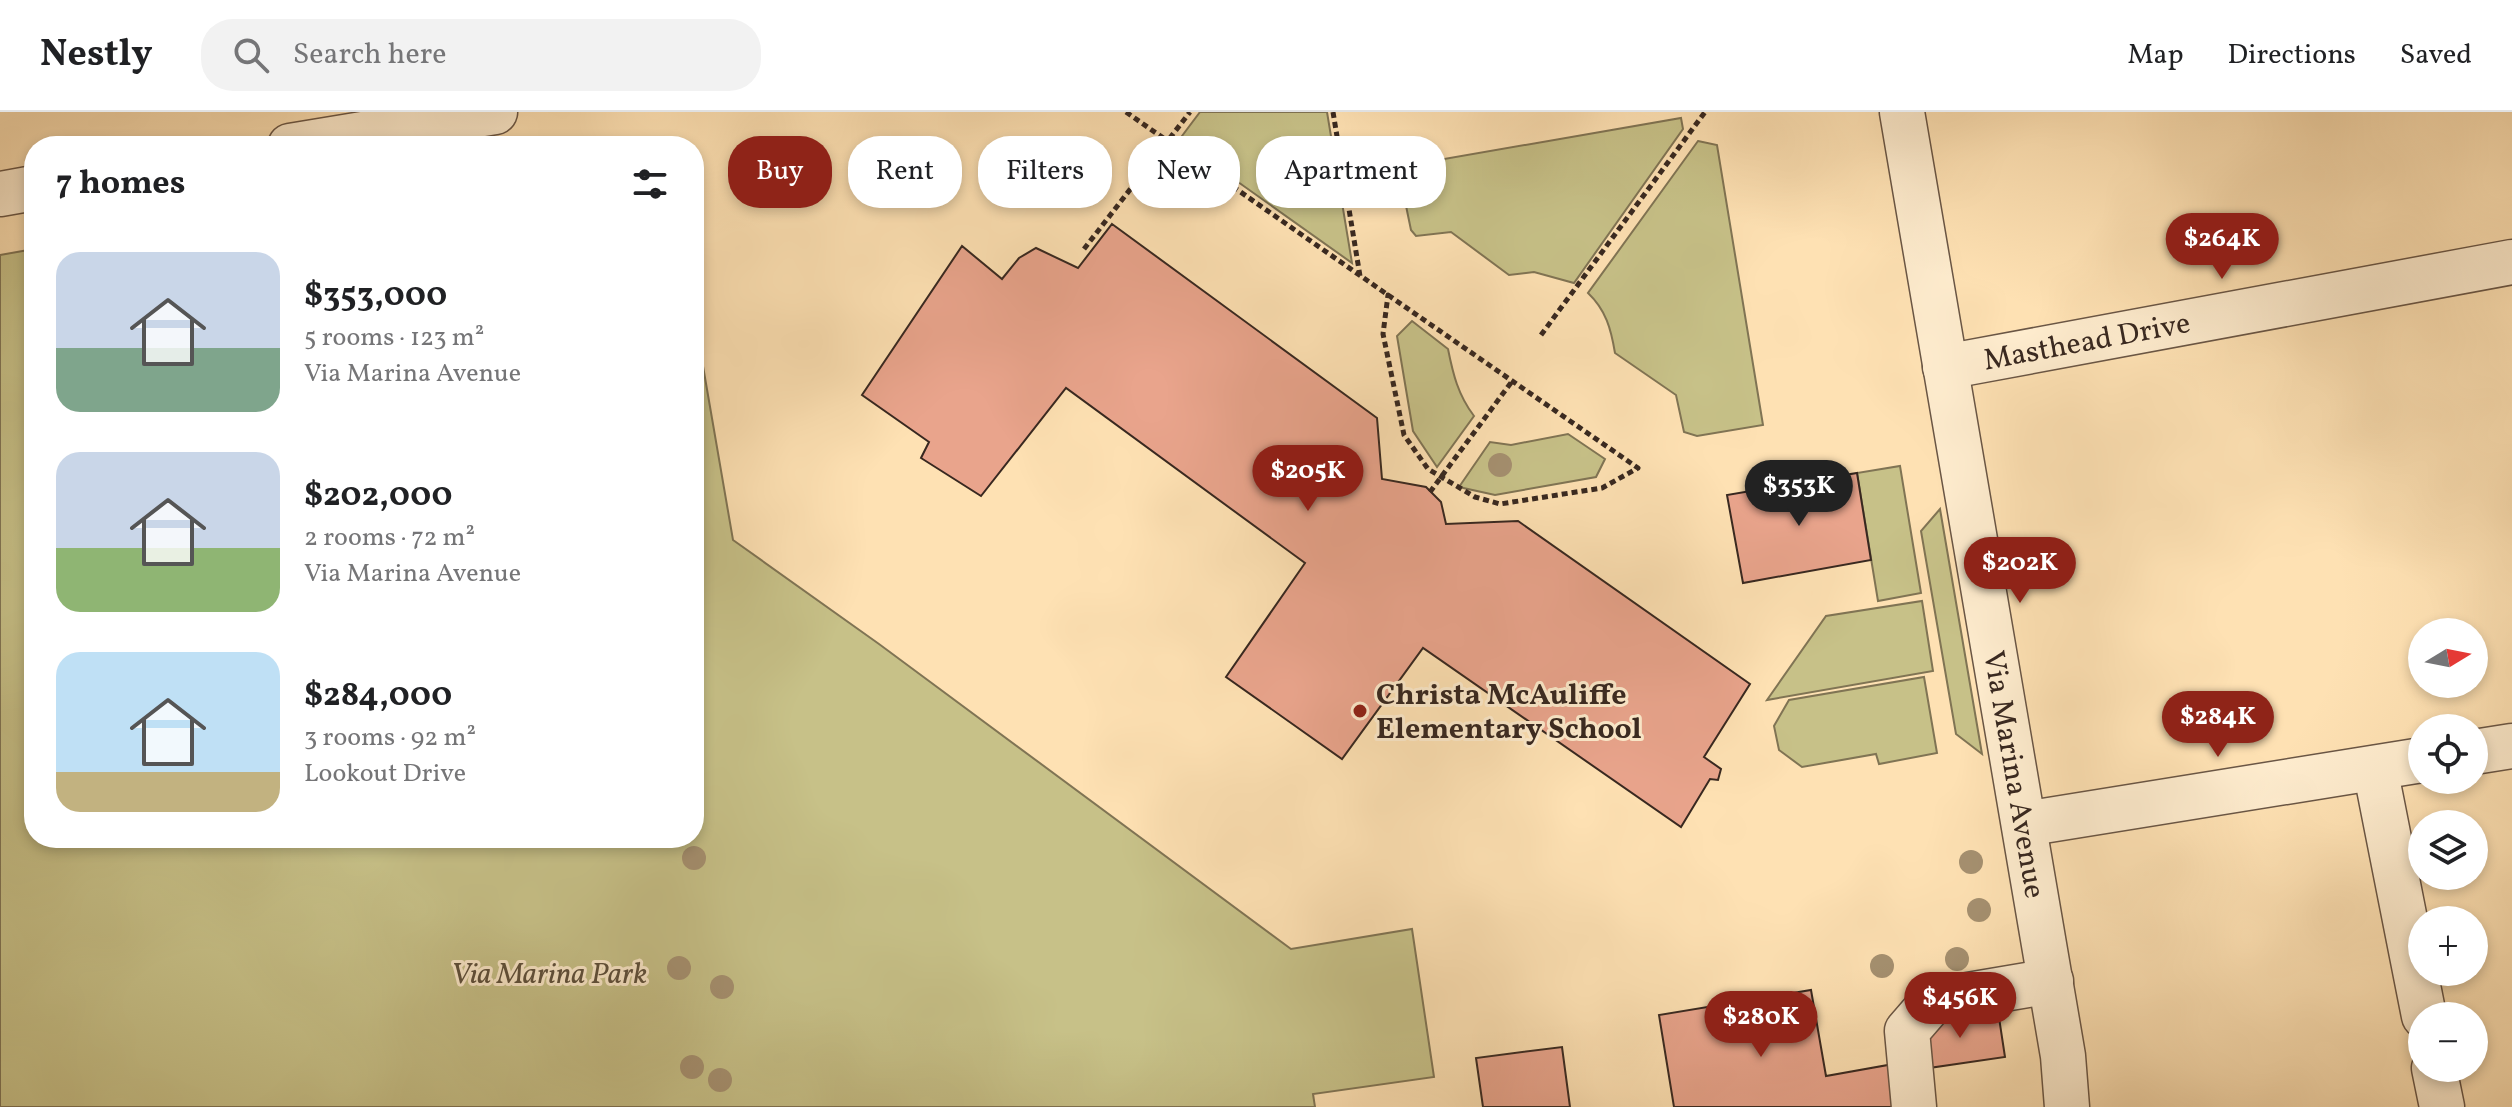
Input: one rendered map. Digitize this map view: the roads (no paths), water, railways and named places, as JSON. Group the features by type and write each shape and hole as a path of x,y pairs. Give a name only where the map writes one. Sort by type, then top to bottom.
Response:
{"street":[{"path":"350,136 495,112"},
{"name":"Via Marina Avenue","path":"1902,112 2051,981 2063,1056 2067,1107"},
{"path":"0,194 24,190"},
{"name":"Masthead Drive","path":"1945,367 2512,262"},
{"path":"2488,750 2512,746"},
{"path":"2024,824 2408,762"},
{"path":"2375,768 2421,1002"},
{"path":"1914,1107 1907,1031 1933,1001 2051,981"},
{"path":"2437,1082 2442,1107"}],"place":[{"name":"Christa McAuliffe Elementary School","path":"1360,711"}],"park label":[{"name":"Via Marina Park","path":"549,973"}]}
